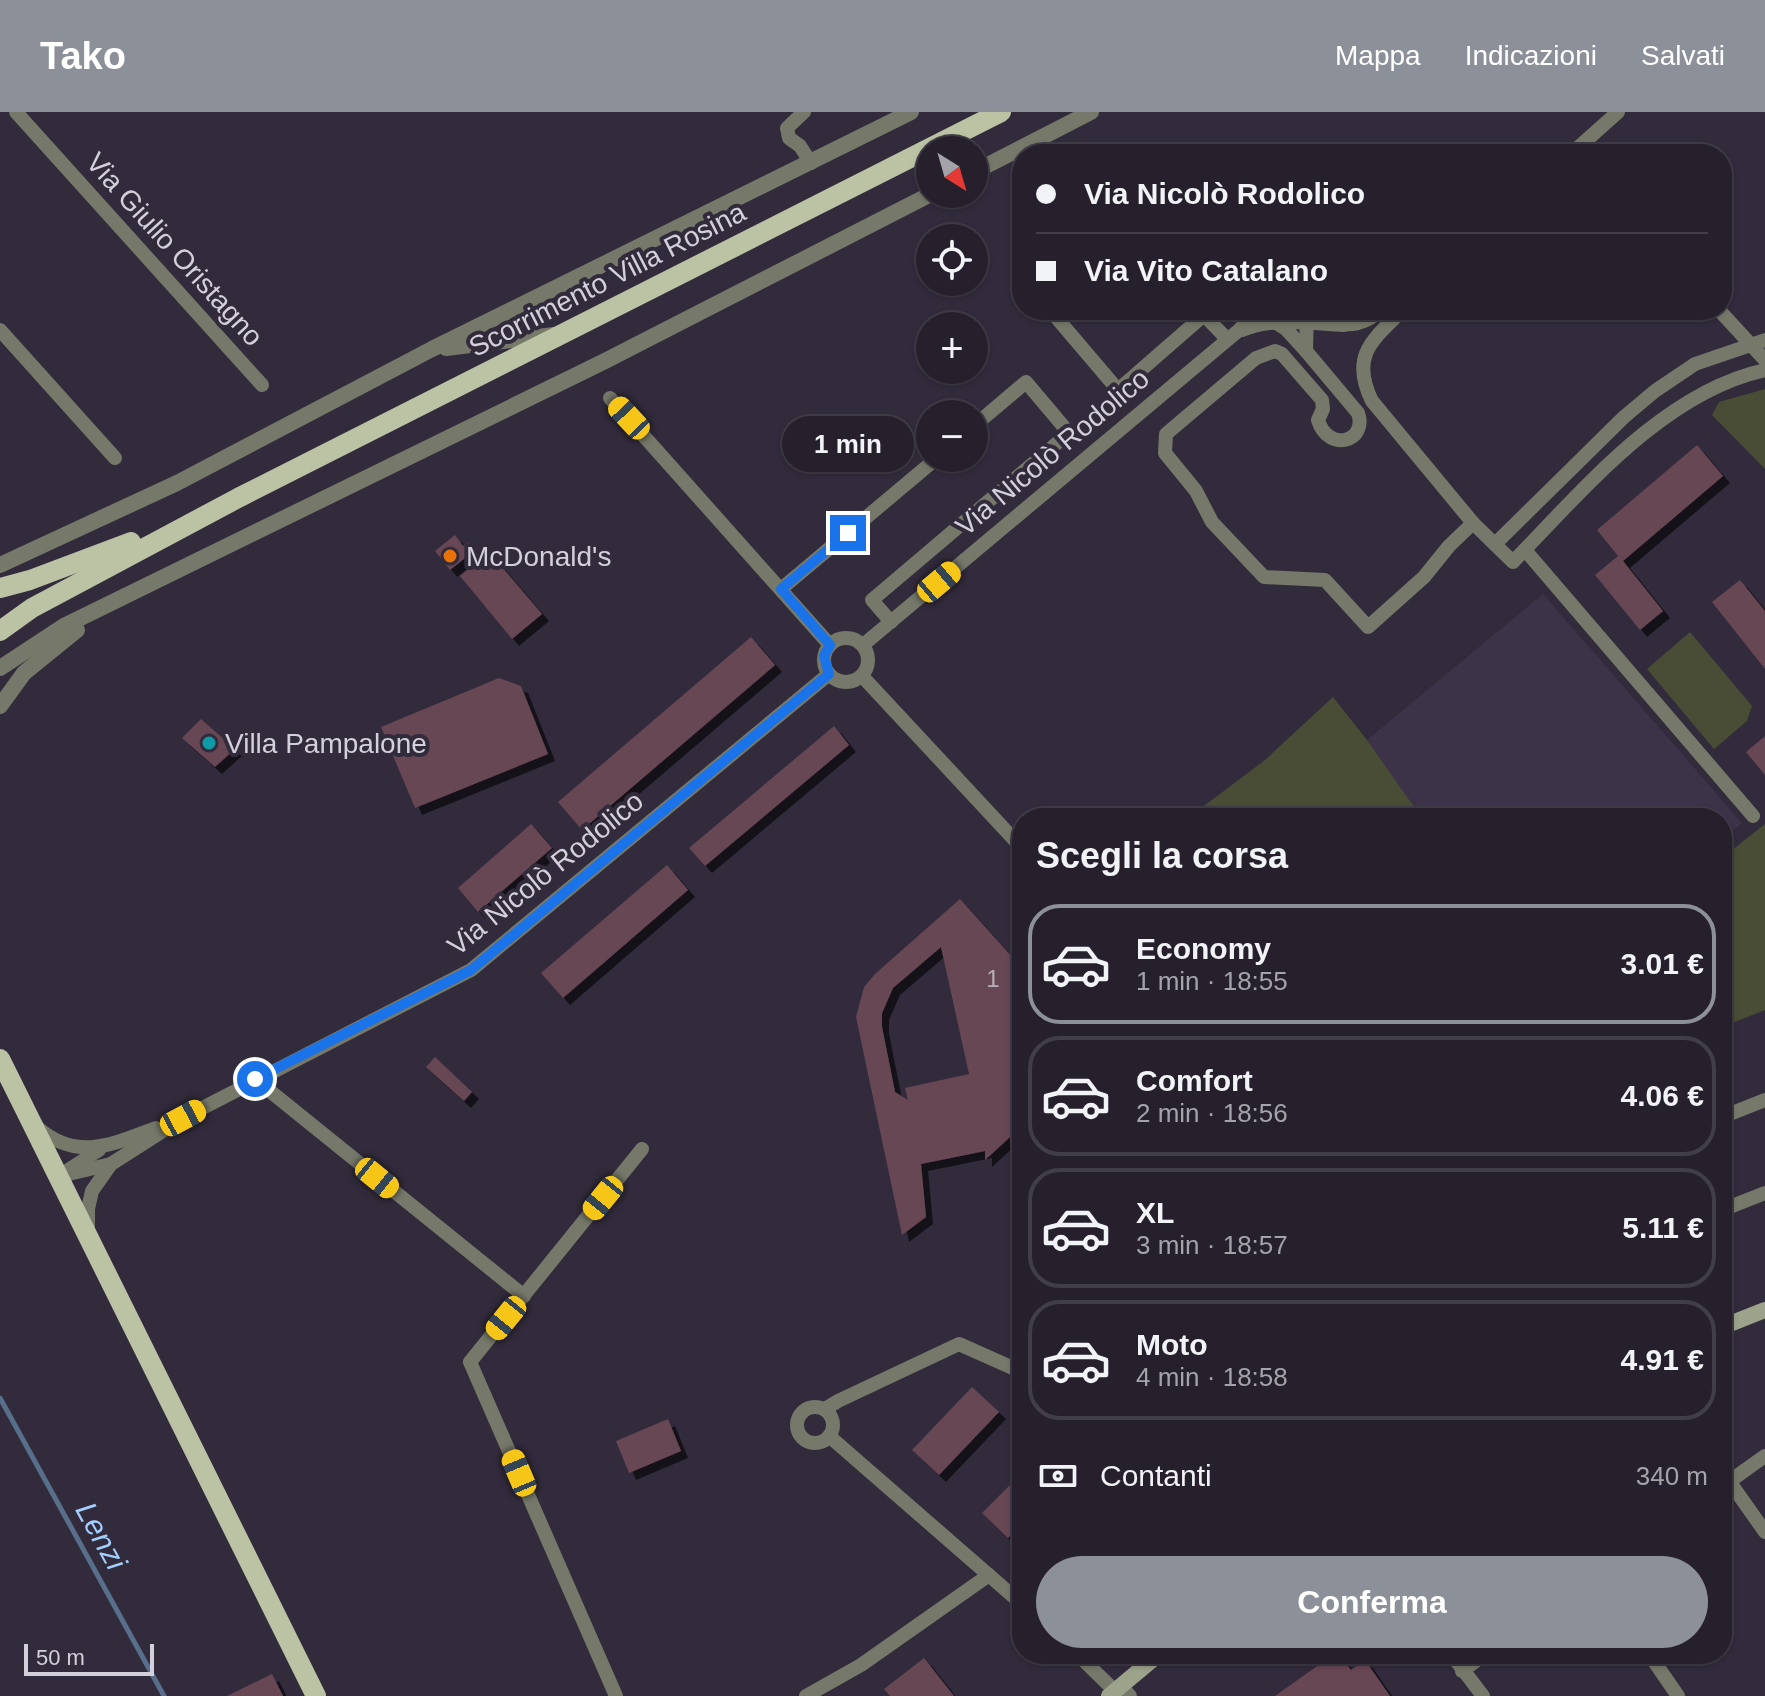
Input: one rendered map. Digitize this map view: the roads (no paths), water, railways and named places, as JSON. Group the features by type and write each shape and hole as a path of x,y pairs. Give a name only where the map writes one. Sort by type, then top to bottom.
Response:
{"main road":[{"name":"Scorrimento Villa Rosina","path":"0,631 32,608 238,498 1001,112"},
{"name":"Scorrimento Villa Rosina","path":"0,588 96,557 238,498"},
{"path":"0,1059 316,1696"},
{"path":"1732,1323 1765,1310"},
{"path":"1119,1692 1148,1664"}],"street":[{"name":"Via Giulio Oristagno","path":"16,112 262,385"},
{"path":"804,112 787,128 789,138 800,146 811,163"},
{"path":"0,565 177,483 432,349 911,112"},
{"path":"1029,144 1091,112"},
{"path":"1584,144 1618,112"},
{"path":"988,165 1012,153"},
{"path":"0,668 64,626 605,361 916,202"},
{"path":"1058,320 1118,390 1198,320"},
{"path":"1211,320 1232,335 1260,323 1285,320"},
{"name":"Via Nicolò Rodolico","path":"863,645 1248,320"},
{"path":"1306,351 1307,320"},
{"path":"1323,320 1344,325 1366,320"},
{"path":"1329,320 1344,325"},
{"path":"1377,320 1362,371 1372,401 1473,523 1513,562 1614,460 1673,411 1741,375 1765,370"},
{"path":"1370,342 1393,320"},
{"path":"1731,320 1758,342 1765,360"},
{"path":"1274,322 1286,329 1358,413 1359,428 1352,437 1343,441 1330,439 1321,431 1318,420 1323,409 1322,400 1282,354 1275,351 1256,358 1166,434 1164,442 1165,453 1196,491 1212,522 1264,577 1325,580 1368,627 1424,577 1473,523"},
{"path":"0,330 115,458"},
{"path":"432,349 560,334"},
{"path":"1495,544 1624,417 1655,391 1695,364 1758,342"},
{"path":"891,622 872,600 1069,433 1026,382 988,414"},
{"path":"610,398 830,645"},
{"path":"781,589 920,472"},
{"path":"0,554 39,548"},
{"path":"1525,550 1753,816"},
{"path":"0,706 24,673 68,635 142,588"},
{"path":"850,638 863,645 869,657 862,676 849,682 835,679 829,674 824,656 830,645 836,640 850,638"},
{"name":"Via Nicolò Rodolico","path":"59,1176 111,1164 183,1118 255,1079 471,970 829,674"},
{"path":"862,676 1012,837"},
{"path":"255,1079 524,1296"},
{"path":"1732,1113 1765,1100"},
{"name":"Via Nicolò Rodolico","path":"59,1176 104,1147 183,1118"},
{"name":"Via Nicolò Rodolico","path":"32,1123 61,1143 82,1148 104,1147"},
{"path":"616,1696 470,1362 642,1149"},
{"name":"Via Nicolò Rodolico","path":"87,1233 92,1191 111,1164"},
{"path":"1732,1206 1765,1193"},
{"path":"825,1409 959,1344 1012,1368"},
{"path":"806,1408 825,1409 833,1419 829,1436 818,1443 805,1441 797,1430 797,1418 806,1408"},
{"path":"829,1436 1012,1595"},
{"path":"1732,1475 1765,1456"},
{"path":"1732,1489 1765,1532"},
{"path":"806,1696 861,1665 989,1575"},
{"path":"1088,1664 1119,1692"},
{"path":"1457,1664 1483,1696"},
{"path":"1462,1671 1471,1664"},
{"path":"1656,1664 1678,1696"}],"waterway":[{"name":"Lenzi","path":"0,1398 164,1696"}],"place":[{"name":"McDonald's","path":"450,556"},
{"name":"Villa Pampalone","path":"209,743"}]}
